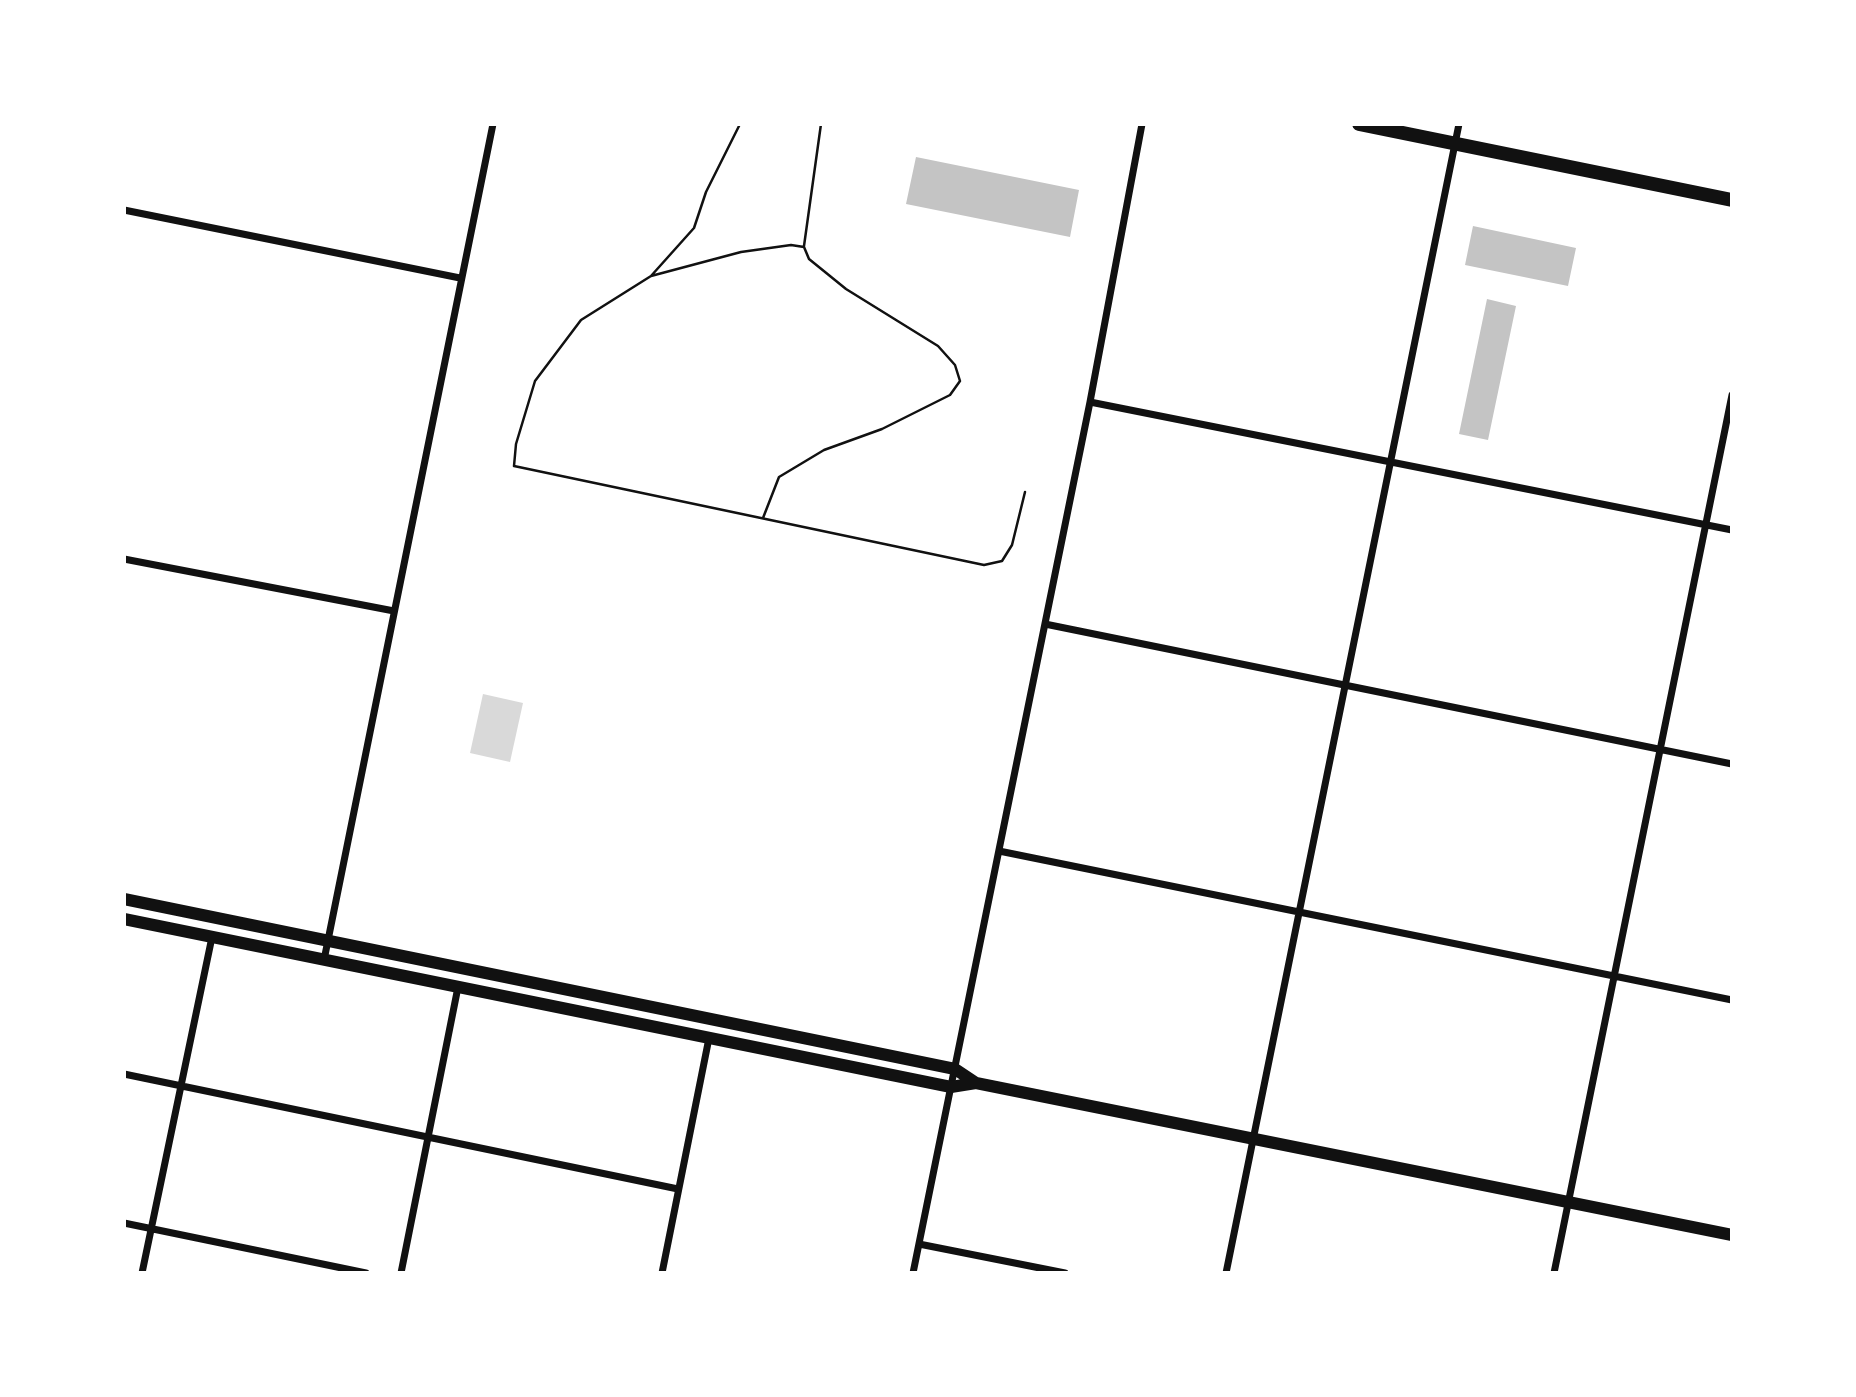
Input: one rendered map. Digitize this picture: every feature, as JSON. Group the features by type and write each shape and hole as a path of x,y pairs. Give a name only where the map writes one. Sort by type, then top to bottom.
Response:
{"main road":[{"path":"1359,124 1732,200"},
{"path":"124,899 330,938 955,1069 976,1083"},
{"path":"124,919 951,1087 976,1083 1732,1235"}],"street":[{"path":"324,960 493,124"},
{"path":"913,1273 1090,402 1142,124"},
{"path":"1226,1273 1459,124"},
{"path":"124,210 460,278"},
{"path":"1554,1273 1732,395"},
{"path":"1090,402 1732,530"},
{"path":"124,559 394,611"},
{"path":"1045,624 1732,764"},
{"path":"999,851 1732,1000"},
{"path":"142,1273 212,937"},
{"path":"401,1273 458,987"},
{"path":"662,1273 709,1038"},
{"path":"124,1074 678,1189"},
{"path":"124,1223 366,1273"},
{"path":"919,1244 1065,1273"}],"path":[{"path":"740,124 706,192 694,228 651,276 581,320 535,380 516,444 514,466 984,565 1002,561 1012,545 1026,492"},
{"path":"764,518 779,477 824,450 950,395 960,381 955,365 938,346 846,289 809,259 804,247 821,124"},
{"path":"651,276 741,252 791,245 804,247"}],"shaded area":[{"path":"483,694 523,703 510,762 470,753"}],"building":[{"path":"916,157 1079,190 1070,237 906,204"},
{"path":"1473,226 1576,248 1568,286 1465,265"},
{"path":"1487,299 1516,306 1488,440 1459,434"}]}
